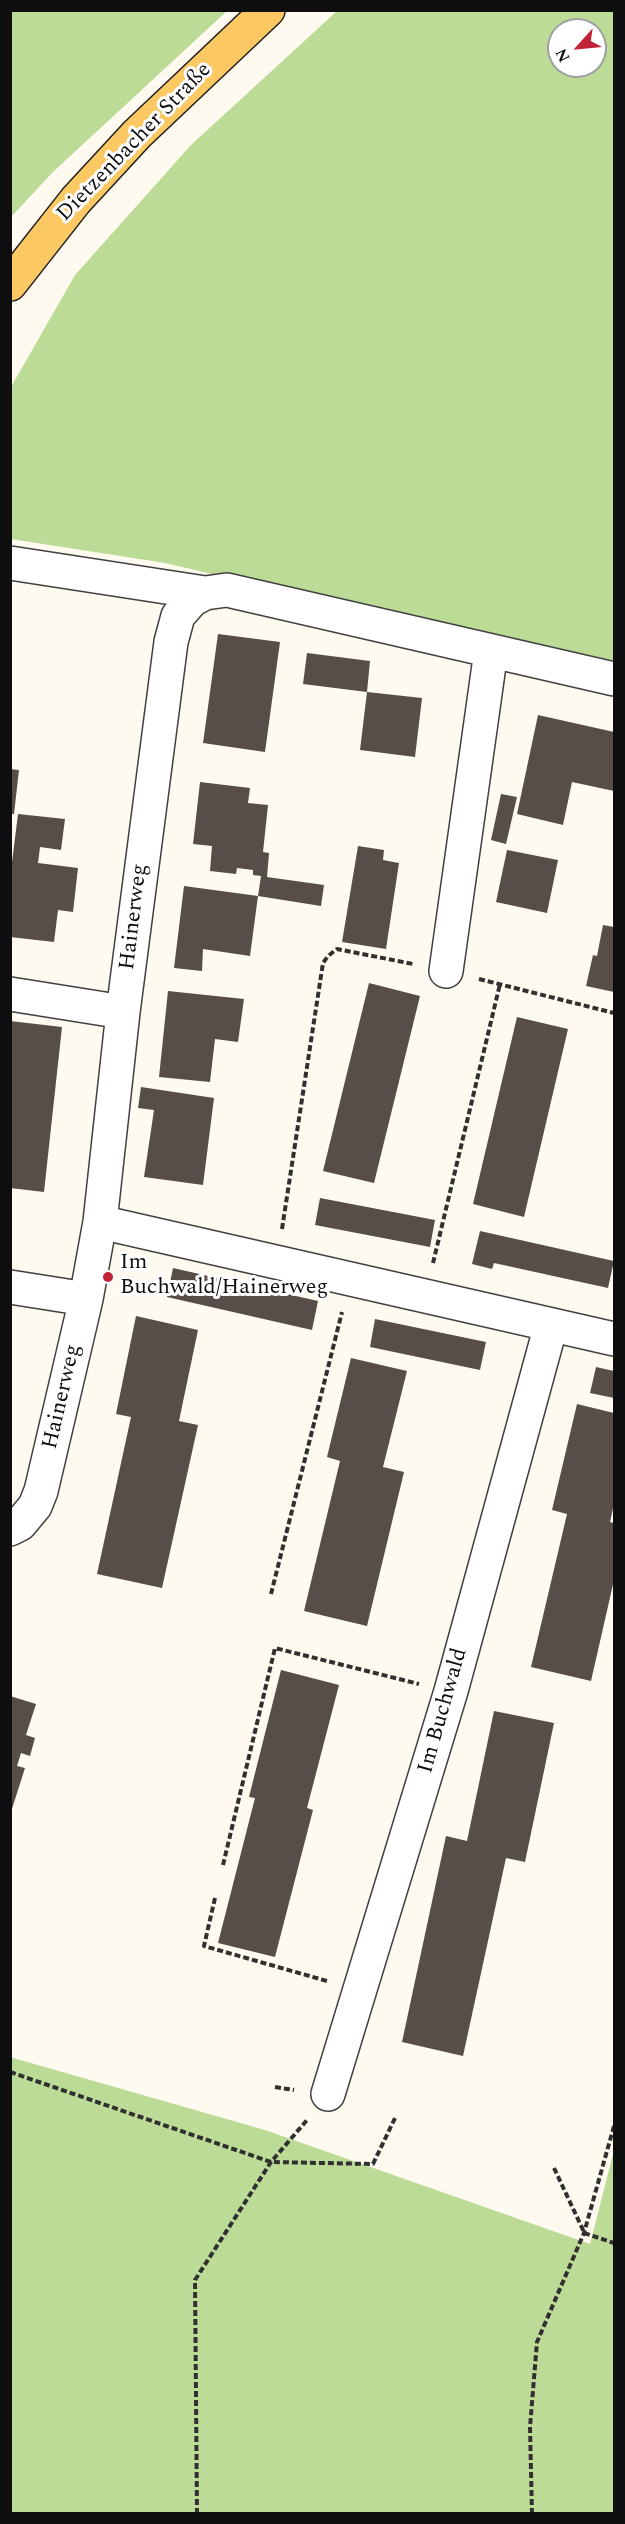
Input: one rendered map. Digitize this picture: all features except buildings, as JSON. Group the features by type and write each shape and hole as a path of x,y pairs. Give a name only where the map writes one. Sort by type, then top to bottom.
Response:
{"main road":[{"name":"Dietzenbacher Straße","path":"11,283 76,200 137,134 268,10"}],"street":[{"path":"10,563 205,593 227,590 615,679"},
{"name":"Hainerweg","path":"10,1529 20,1524 35,1506 41,1491 86,1299 100,1222 123,1012 171,642 178,616 192,600 205,593"},
{"path":"446,970 491,651"},
{"path":"10,994 123,1012"},
{"path":"100,1222 615,1339"},
{"path":"10,1287 86,1299"},
{"name":"Im Buchwald","path":"328,2094 451,1691 551,1325"}],"path":[{"path":"276,1262 323,963 337,949 446,970 615,1013"},
{"path":"425,1296 500,984"},
{"path":"271,1594 350,1279"},
{"path":"223,1865 275,1648 451,1691"},
{"path":"215,1898 204,1946 360,1990"},
{"path":"10,2072 271,2162 373,2164 396,2116"},
{"path":"197,2514 195,2280 271,2162 328,2094"},
{"path":"532,2514 530,2427 537,2342 584,2233 615,2126"},
{"path":"554,2168 584,2233 615,2243"}],"green space":[{"path":"11,10 227,11 53,172 11,217"},
{"path":"337,11 614,11 614,668 165,563 11,539 11,387 75,275 191,145"},
{"path":"10,2057 265,2130 590,2244 614,2150 614,2513 11,2513"}],"place":[{"name":"Im Buchwald/Hainerweg","path":"108,1277"}]}
